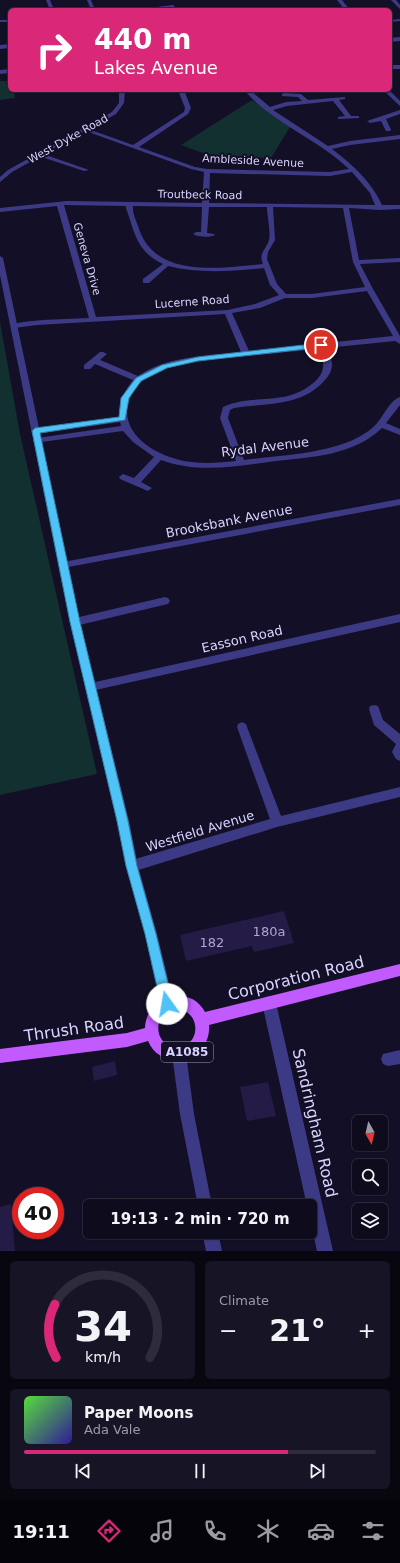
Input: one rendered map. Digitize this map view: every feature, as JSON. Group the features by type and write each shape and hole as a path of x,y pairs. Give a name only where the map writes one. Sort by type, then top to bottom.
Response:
{"main road":[{"name":"Corporation Road","path":"201,1020 400,970"},
{"path":"167,1004 179,1002 191,1006 197,1012 201,1020"},
{"name":"A1085","path":"167,1004 154,1016 152,1033 159,1047 171,1054 186,1052 198,1042 201,1035 201,1020"},
{"name":"Thrush Road","path":"0,1056 126,1040 152,1033"}],"street":[{"path":"170,0 174,8"},
{"path":"339,0 346,8"},
{"path":"392,0 400,8"},
{"path":"146,2 149,8"},
{"name":"West Dyke Road","path":"0,180 10,172 114,114 122,105 124,98 122,92"},
{"path":"134,147 186,113 188,108 183,92"},
{"path":"249,92 259,102 342,158 353,170 364,178 378,201 380,208"},
{"path":"378,94 387,92 400,104"},
{"path":"284,95 299,94 306,102"},
{"path":"270,109 286,104 343,98"},
{"path":"335,99 350,118"},
{"path":"370,121 383,119 387,116 400,112"},
{"path":"340,118 357,117"},
{"path":"383,119 388,130"},
{"name":"Ambleside Avenue","path":"86,130 193,168 207,171 330,174 353,170"},
{"path":"359,134 365,141"},
{"path":"327,148 397,137 400,144"},
{"path":"41,155 83,172 92,167"},
{"path":"204,234 207,171"},
{"name":"Troutbeck Road","path":"0,210 60,204 400,207"},
{"name":"Geneva Drive","path":"60,204 93,320"},
{"path":"130,204 129,208 144,247 155,257 168,263 204,270 266,266"},
{"path":"270,206 272,240 265,252 266,266 274,286 284,296"},
{"path":"37,441 125,428 122,418 125,398 138,379 176,363 321,345 399,340 369,289 356,262 346,207"},
{"path":"196,234 212,235"},
{"path":"0,258 75,622 123,821 132,866 151,934 167,1004"},
{"path":"356,262 400,260"},
{"path":"146,281 168,263"},
{"name":"Lucerne Road","path":"14,326 228,312 257,306 284,296 312,296 369,289"},
{"path":"228,312 246,354"},
{"path":"241,463 224,418 226,409 236,405 292,398 309,391 326,375 329,368 329,363 321,345"},
{"path":"87,367 103,354"},
{"path":"95,360 138,379"},
{"name":"Rydal Avenue","path":"125,428 143,448 160,456 184,464 217,466 327,452 344,447 360,441 381,424 400,400"},
{"path":"35,431 122,418"},
{"path":"381,424 400,432"},
{"path":"136,482 160,456"},
{"path":"123,477 148,488"},
{"name":"Brooksbank Avenue","path":"63,565 400,502"},
{"path":"75,622 165,601"},
{"name":"Easson Road","path":"91,687 400,618"},
{"path":"374,709 378,722 400,741"},
{"name":"Westfield Avenue","path":"242,727 277,822"},
{"path":"400,746 398,752 400,756"},
{"name":"Westfield Avenue","path":"132,866 277,822 400,792"},
{"name":"Sandringham Road","path":"269,1003 325,1251"},
{"path":"179,1054 187,1114 204,1199"},
{"path":"211,1239 214,1251"}],"green space":[{"path":"0,81 8,81 8,92 14,92 15,98 0,100"},
{"path":"252,100 290,127 271,158 211,156 181,145"},
{"path":"0,322 20,434 97,774 0,795"}],"building":[{"path":"284,911 294,943 254,952 252,946 186,961 180,935"},
{"path":"115,1061 117,1075 94,1081 92,1067"},
{"path":"268,1082 276,1116 247,1121 240,1087"},
{"path":"11,1204 12,1239 14,1239 15,1251 0,1251 0,1207"}],"route":[{"path":"167,1004 151,934 132,866 123,821 75,622 35,431 122,418 125,398 138,379 149,373 176,363 198,359 321,345"}]}
